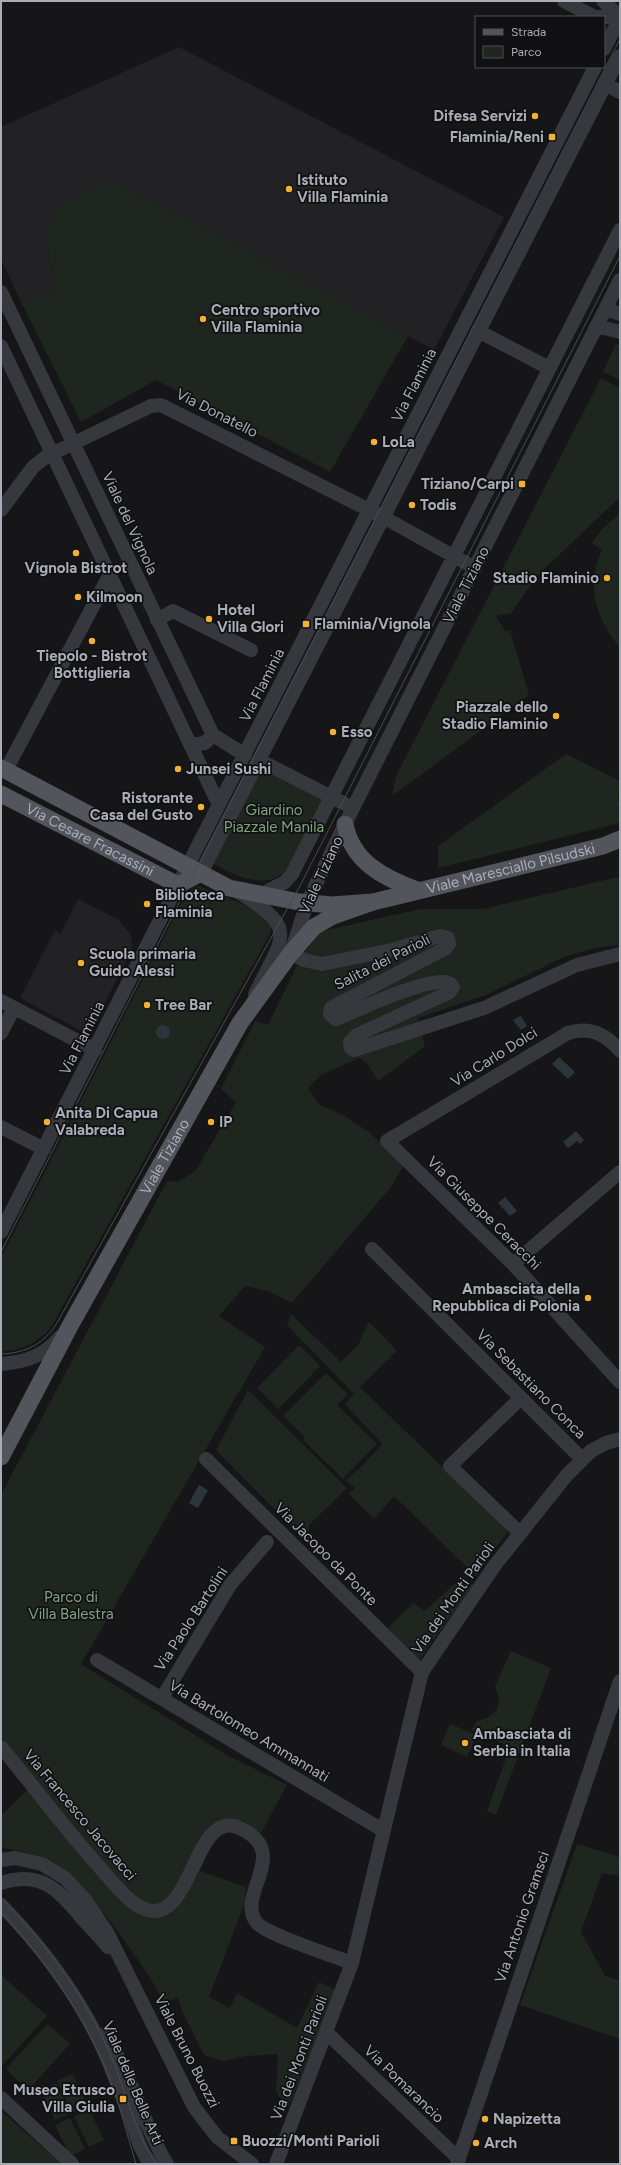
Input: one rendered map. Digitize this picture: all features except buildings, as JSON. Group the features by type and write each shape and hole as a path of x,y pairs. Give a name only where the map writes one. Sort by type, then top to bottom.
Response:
{"main road":[{"name":"Via Cesare Fracassini","path":"4,769 229,888 308,903 332,905 373,902"},
{"name":"Via Cesare Fracassini","path":"1,794 178,885"},
{"path":"345,824 352,844 370,867 384,877 417,890"},
{"name":"Viale Maresciallo Pilsudski","path":"373,902 417,890 603,846 620,839"},
{"name":"Viale Maresciallo Pilsudski","path":"603,846 620,845"},
{"path":"178,885 194,869"},
{"path":"291,953 312,929 321,922 373,902"},
{"name":"Viale Tiziano","path":"1,1457 71,1324 240,1023 291,953"}],"street":[{"path":"564,1 593,16"},
{"path":"603,1 620,17"},
{"path":"605,17 620,17"},
{"path":"605,47 620,17"},
{"path":"194,869 259,760 620,56"},
{"name":"Via Flaminia","path":"194,869 219,805 594,68"},
{"path":"605,84 620,92"},
{"name":"Viale Tiziano","path":"262,894 285,882 292,874 620,230"},
{"name":"Viale Tiziano","path":"291,953 308,903 345,824 620,280"},
{"name":"Viale del Vignola","path":"1,292 213,735"},
{"path":"606,309 620,314"},
{"path":"597,326 620,332"},
{"path":"478,331 549,368"},
{"path":"1,346 219,805"},
{"name":"Via Donatello","path":"1,510 35,465 52,452 151,406 161,405 370,510 475,568"},
{"path":"4,769 109,576"},
{"path":"157,620 173,611 251,650"},
{"path":"191,745 205,743 213,735 245,755"},
{"path":"259,760 353,808"},
{"name":"Via Flaminia","path":"1,1232 178,885"},
{"path":"229,888 270,913 279,924 282,934 280,944 240,1023"},
{"name":"Salita dei Parioli","path":"291,953 304,960 322,964 392,950 440,936 448,938 449,944 446,948 331,1008 330,1014 336,1019 368,1003 438,982 447,981 454,987 450,992 357,1035 350,1042 351,1048 354,1050 463,1015 572,967 620,954"},
{"path":"1,1001 95,1050"},
{"path":"1,1032 14,1008"},
{"name":"Via Carlo Dolci","path":"387,1141 568,1033 584,1030 595,1031 608,1038 620,1051"},
{"path":"1,1127 44,1148"},
{"name":"Via Giuseppe Ceracchi","path":"387,1141 513,1264 620,1382"},
{"path":"513,1264 620,1172"},
{"name":"Via Sebastiano Conca","path":"372,1249 582,1459"},
{"path":"1,1364 18,1362 40,1355 51,1347 71,1324"},
{"path":"520,1532 450,1466 521,1398"},
{"name":"Via dei Monti Parioli","path":"276,2164 327,2033 352,1963 422,1672 491,1571 520,1532 566,1476 582,1459 601,1445 620,1439"},
{"name":"Via Jacopo da Ponte","path":"206,1459 422,1672"},
{"name":"Via Paolo Bartolini","path":"162,1698 230,1585 268,1542"},
{"name":"Via Bartolomeo Ammannati","path":"97,1660 384,1831"},
{"name":"Via Antonio Gramsci","path":"458,2162 620,1681"},
{"name":"Via Francesco Jacovacci","path":"1,1747 67,1830 121,1892 135,1903 148,1910 155,1911 164,1909 177,1899 199,1853 219,1829 233,1825 248,1832 257,1841 263,1857 262,1872 251,1904 254,1918 260,1925 270,1931 352,1963"},
{"name":"Viale Bruno Buozzi","path":"1,1860 15,1858 31,1861 48,1867 64,1878 97,1915 108,1934 183,2086 200,2115 220,2140 252,2164"},
{"name":"Viale Bruno Buozzi","path":"1,1883 24,1878 48,1884 65,1898 120,1960"},
{"name":"Viale delle Belle Arti","path":"1,1905 40,1948 85,2015 116,2053 154,2140 167,2164"},
{"name":"Viale delle Belle Arti","path":"85,2015 110,2066 139,2144 151,2164"},
{"name":"Via Pomarancio","path":"327,2033 458,2162"},
{"path":"1,2098 72,2164"}],"shaded area":[{"name":"Istituto Villa Flaminia","path":"179,47 504,217 434,350 247,250 108,180 47,238 54,290 21,302 1,259 1,127"},
{"name":"Scuola primaria Guido Alessi","path":"78,899 119,920 131,935 132,949 89,1035 20,998 55,930 61,933"},
{"path":"521,1016 527,1026 521,1030 513,1020"},
{"path":"163,1025 168,1027 170,1032 168,1037 163,1039 158,1037 156,1032 158,1027"},
{"path":"559,1057 575,1072 568,1079 552,1064"},
{"path":"576,1131 584,1140 580,1144 577,1141 568,1148 563,1142"},
{"path":"505,1197 517,1211 510,1216 498,1203"},
{"path":"199,1485 208,1490 198,1508 189,1503"}],"green space":[{"name":"Centro sportivo Villa Flaminia","path":"108,180 247,250 408,336 330,472 156,380 81,422 21,302 54,290 47,238 53,211"},
{"path":"616,344 620,346 620,380 603,372"},
{"path":"601,378 620,388 620,497 538,575 511,613 496,616 505,631 510,630 529,695 392,796 396,776"},
{"name":"Stadio Flaminio","path":"620,513 620,648 599,614 594,589 594,577 602,550 592,543 602,529"},
{"path":"566,754 620,781 618,801 620,803 620,823 438,868 438,846"},
{"name":"Giardino Piazzale Manila","path":"261,769 324,801 286,870 278,877 260,881 240,876 212,863"},
{"name":"Parco di Villa Balestra","path":"614,878 620,878 620,945 595,948 564,957 486,995 418,1018 425,1046 378,1081 367,1063 359,1058 321,1075 308,1088 320,1105 343,1115 369,1132 404,1165 390,1188 292,1303 268,1291 245,1286 219,1316 265,1347 81,1664 227,1755 287,1785 261,1833 243,1821 224,1822 213,1839 200,1871 246,1887 245,1902 209,1997 230,2008 237,1993 297,2028 319,1982 336,1990 288,2108 276,2092 278,2054 246,2056 224,2061 204,2055 182,2011 178,1997 165,2004 147,1973 117,1930 70,1875 53,1862 46,1859 1,1847 1,1816 37,1780 1,1737 1,1495 167,1181 178,1182 196,1170 236,1102 221,1089 255,1021 268,1025 302,955 322,931 421,909 483,909"},
{"path":"198,886 236,901 256,911 269,922 271,926 270,934 51,1327 41,1338 29,1345 15,1350 1,1351 1,1258 186,894"},
{"path":"291,1314 341,1362 358,1345 369,1322 397,1351 360,1387 508,1531 476,1576 394,1496 374,1519 349,1494 355,1488 345,1481 363,1465 382,1444 345,1404 354,1394 287,1325"},
{"path":"299,1345 320,1366 278,1409 257,1388"},
{"path":"326,1373 348,1394 337,1405 377,1444 343,1479 303,1440 305,1437 283,1416"},
{"path":"248,1390 347,1488 309,1525 309,1544 216,1450"},
{"path":"463,1576 473,1585 419,1660 388,1628 413,1603 425,1611"},
{"path":"511,1651 551,1668 496,1815 487,1811 510,1747 471,1730 477,1721 487,1718 497,1710 499,1700 495,1686"},
{"path":"450,1724 477,1735 467,1757 441,1745"},
{"path":"577,1844 620,1857 620,1876 602,1873 581,1932 605,1976 620,1981 620,2039 520,2005"},
{"path":"1,1975 47,2016 1,2067"},
{"path":"47,2024 70,2044 28,2090 6,2069"},
{"path":"73,2074 87,2105 72,2112 57,2081"},
{"path":"56,2083 71,2113 55,2120 41,2090"},
{"path":"89,2109 104,2140 89,2147 74,2117"},
{"path":"1,2111 62,2164 1,2164"},
{"path":"70,2118 85,2149 70,2156 55,2125"}],"tram line":[{"path":"1,1252 620,39"},
{"path":"1,1354 18,1352 34,1346 46,1337 57,1323 301,884 620,256"},
{"path":"1,1898 34,1934 64,1972 78,1993 102,2035 138,2128 150,2154 157,2164"},
{"path":"1,1912 49,1969 76,2010 88,2032 109,2077 136,2164"}],"place":[{"name":"Difesa Servizi","path":"535,116"},
{"name":"Flaminia/Reni","path":"552,137"},
{"name":"Istituto Villa Flaminia","path":"289,189"},
{"name":"Centro sportivo Villa Flaminia","path":"203,319"},
{"name":"LoLa","path":"374,442"},
{"name":"Tiziano/Carpi","path":"522,484"},
{"name":"Todis","path":"412,505"},
{"name":"Vignola Bistrot","path":"76,553"},
{"name":"Stadio Flaminio","path":"607,578"},
{"name":"Kilmoon","path":"78,597"},
{"name":"Hotel Villa Glori","path":"209,619"},
{"name":"Flaminia/Vignola","path":"306,624"},
{"name":"Tiepolo - Bistrot Bottiglieria","path":"92,641"},
{"name":"Piazzale dello Stadio Flaminio","path":"556,716"},
{"name":"Esso","path":"333,732"},
{"name":"Junsei Sushi","path":"178,769"},
{"name":"Ristorante Casa del Gusto","path":"201,807"},
{"name":"Biblioteca Flaminia","path":"147,904"},
{"name":"Scuola primaria Guido Alessi","path":"81,963"},
{"name":"Tree Bar","path":"147,1005"},
{"name":"Anita Di Capua Valabreda","path":"47,1122"},
{"name":"IP","path":"211,1122"},
{"name":"Ambasciata della Repubblica di Polonia","path":"588,1298"},
{"name":"Ambasciata di Serbia in Italia","path":"465,1743"},
{"name":"Museo Etrusco Villa Giulia","path":"123,2099"},
{"name":"Napizetta","path":"485,2119"},
{"name":"Buozzi/Monti Parioli","path":"234,2141"},
{"name":"Arch","path":"476,2143"}]}
